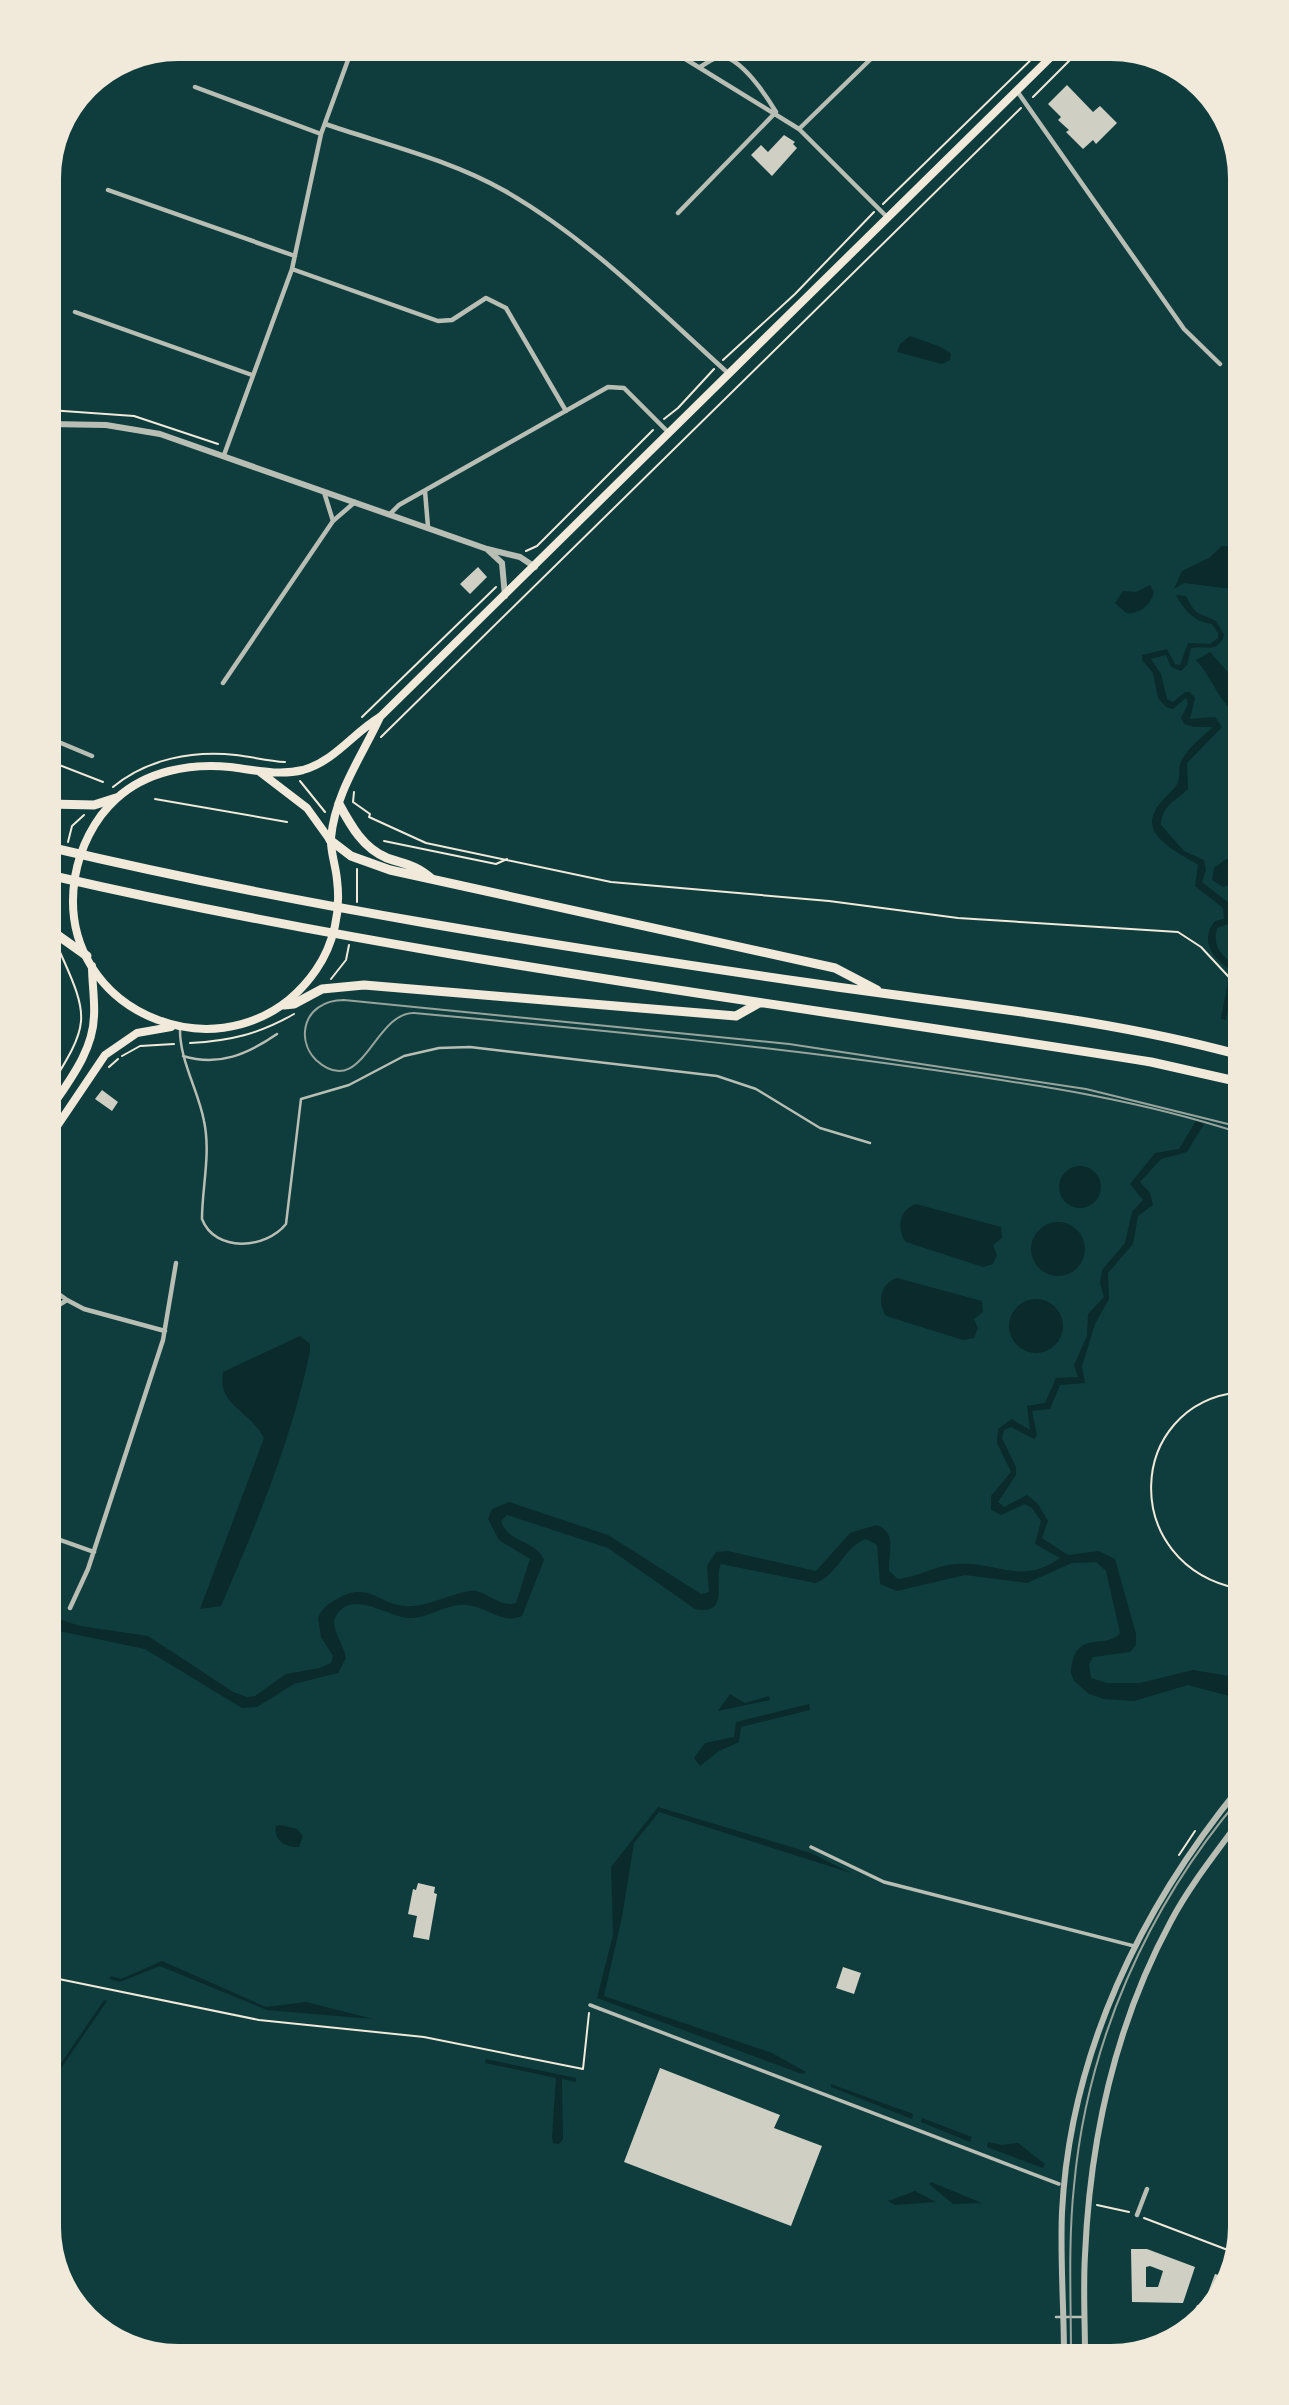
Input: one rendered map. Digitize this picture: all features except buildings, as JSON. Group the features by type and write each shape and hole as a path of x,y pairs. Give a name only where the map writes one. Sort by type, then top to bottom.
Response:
{"highway":[{"path":"61,804 94,805 116,798"},
{"path":"339,804 355,833 372,849 387,858 416,865 433,880"},
{"path":"330,840 362,861 433,880 835,968 885,994"},
{"path":"61,850 370,915 1093,1024 1228,1052"},
{"path":"61,877 365,941 1151,1062 1228,1079"},
{"path":"61,938 87,956"},
{"path":"284,1005 294,1004 322,989 353,985 736,1016 759,1003"}],"main road":[{"path":"177,1027 145,1015 124,1001 92,966 74,912 78,863 89,835 116,798 149,777 190,767 298,771 328,759 364,726 380,717 535,567 1047,61"},
{"path":"61,1120 105,1055 137,1033 177,1027 229,1027 257,1020 284,1005 318,967 335,928 339,899 330,840 334,822 350,773 380,717"},
{"path":"258,771 307,808 330,840"},
{"path":"61,1092 90,1041 94,1016 92,966"}],"street":[{"path":"225,455 292,269 321,134 348,61"},
{"path":"688,61 776,112 799,129 888,218"},
{"path":"699,68 712,61"},
{"path":"733,61 760,86 776,112"},
{"path":"799,129 869,61"},
{"path":"195,87 321,134"},
{"path":"1017,91 1184,329 1220,364"},
{"path":"678,213 776,112"},
{"path":"325,124 470,174 504,191 595,253 729,374"},
{"path":"108,190 295,256"},
{"path":"292,269 438,321 452,320 486,299 497,302 506,308 566,411"},
{"path":"75,312 252,375"},
{"path":"390,514 399,505 566,411 616,386 624,388 669,433"},
{"path":"61,425 137,429 225,455 487,549 520,557 535,567"},
{"path":"323,490 333,521"},
{"path":"425,491 428,527"},
{"path":"223,683 333,521 355,502"},
{"path":"487,549 500,559 505,596"},
{"path":"61,743 92,756"},
{"path":"69,1608 93,1552 165,1331 176,1263"},
{"path":"61,1296 84,1309 165,1331"},
{"path":"61,1303 67,1300"},
{"path":"61,1540 93,1552"},
{"path":"1064,2344 1062,2215 1077,2104 1096,2037 1134,1946 1172,1880 1206,1828 1228,1801"},
{"path":"1085,2344 1092,2204 1102,2113 1136,1995 1172,1920 1228,1838"},
{"path":"811,1847 884,1882 1134,1946"},
{"path":"590,2005 1059,2184"},
{"path":"1137,2215 1147,2189"}],"lane":[{"path":"177,1027 183,1056 197,1093 206,1138 202,1219 205,1228 232,1243 247,1244 270,1239 286,1224 301,1099 349,1085 404,1056 439,1048 470,1047 717,1076 755,1088 820,1128 870,1143"},
{"path":"183,1056 204,1061 226,1059 255,1049 277,1034"},
{"path":"1056,2317 1085,2318"}],"path":[{"path":"520,557 537,546 591,494 1030,61"},
{"path":"377,743 1069,61"},
{"path":"358,722 491,592 504,573"},
{"path":"61,768 103,782"},
{"path":"298,771 300,782 334,822"},
{"path":"124,779 135,772"},
{"path":"354,792 353,802 370,814 369,817 415,839 624,883 829,901 958,918 1165,929 1189,937 1228,977"},
{"path":"155,799 287,822"},
{"path":"384,841 496,864 508,859"},
{"path":"1228,1393 1195,1407 1171,1428 1156,1456 1150,1487 1154,1518 1168,1547 1189,1570 1217,1585 1228,1587"},
{"path":"61,1979 259,2020 424,2037 583,2069 590,2005"},
{"path":"1094,2212 1092,2204 1096,2197"},
{"path":"1092,2204 1137,2215 1226,2249"}],"water":[{"path":"910,336 948,351 951,354 950,360 942,364 897,352 900,344"},
{"path":"1222,546 1228,546 1228,588 1184,583 1174,589 1182,571 1209,558"},
{"path":"1150,585 1154,592 1140,611 1126,613 1115,603 1123,591 1136,592"},
{"path":"1176,595 1186,596 1195,611 1216,621 1224,635 1221,641 1211,648 1191,648 1187,665 1181,671 1171,667 1166,655 1151,659 1161,674 1167,699 1173,702 1185,692 1190,692 1195,698 1190,719 1215,717 1222,727 1187,763 1188,789 1167,808 1161,825 1184,851 1204,860 1206,870 1202,882 1228,902 1228,924 1217,928 1216,941 1228,960 1228,968 1218,960 1208,942 1210,928 1215,921 1224,919 1223,908 1195,886 1198,865 1160,839 1152,824 1157,807 1178,783 1182,759 1213,727 1184,724 1181,718 1188,704 1186,698 1173,709 1166,707 1158,698 1153,673 1142,660 1142,655 1167,649 1175,664 1180,665 1188,643 1210,644 1218,638 1212,624 1194,617"},
{"path":"1210,652 1228,672 1228,706 1221,698 1196,660"},
{"path":"1228,859 1228,885 1223,887 1212,880 1214,868"},
{"path":"1228,981 1226,1020 1221,1019"},
{"path":"1196,1121 1204,1124 1187,1152 1161,1159 1140,1182 1150,1193 1153,1205 1138,1216 1133,1244 1108,1273 1109,1299 1095,1324 1082,1366 1085,1383 1060,1385 1050,1409 1032,1411 1037,1435 1034,1439 1011,1427 1004,1430 1002,1438 1016,1467 1016,1475 998,1502 1004,1507 1027,1495 1038,1504 1048,1521 1042,1538 1068,1555 1099,1551 1115,1559 1136,1634 1136,1645 1130,1652 1093,1657 1089,1664 1091,1678 1107,1683 1140,1683 1193,1670 1228,1676 1228,1696 1188,1685 1134,1701 1104,1699 1089,1694 1074,1681 1071,1673 1073,1659 1078,1650 1091,1642 1114,1638 1120,1633 1106,1571 1096,1562 1072,1563 1027,1583 965,1575 897,1591 880,1584 877,1545 866,1539 852,1548 829,1574 815,1583 721,1564 717,1602 706,1610 695,1609 608,1548 507,1515 501,1521 504,1528 540,1553 544,1560 522,1616 501,1617 473,1606 459,1605 409,1618 369,1606 350,1605 342,1609 334,1622 346,1658 338,1673 294,1684 257,1707 242,1708 145,1649 61,1632 61,1620 80,1626 148,1636 233,1692 247,1697 255,1696 286,1674 320,1668 331,1663 333,1656 321,1637 318,1618 328,1605 349,1594 368,1593 402,1606 413,1606 476,1591 506,1604 516,1603 530,1559 499,1540 488,1519 492,1509 509,1502 608,1535 701,1594 709,1592 707,1566 716,1552 728,1551 816,1571 850,1533 876,1525 883,1528 890,1538 889,1571 898,1579 956,1564 1021,1571 1046,1566 1060,1558 1035,1544 1041,1521 1032,1508 1025,1504 1001,1515 991,1510 991,1496 1011,1472 997,1443 998,1429 1012,1419 1030,1430 1027,1406 1045,1403 1056,1378 1078,1377 1074,1365 1087,1336 1088,1314 1104,1297 1100,1283 1102,1270 1125,1243 1132,1212 1143,1200 1130,1184 1155,1153 1179,1149"},
{"path":"1080,1166 1095,1172 1101,1187 1095,1202 1080,1208 1065,1202 1059,1187 1065,1172"},
{"path":"916,1204 1001,1227 1002,1238 993,1245 997,1255 993,1264 983,1267 906,1242 901,1231 901,1220 906,1210"},
{"path":"1058,1222 1077,1230 1085,1249 1077,1268 1058,1276 1039,1268 1031,1249 1039,1230"},
{"path":"897,1278 982,1301 983,1312 974,1319 978,1328 974,1338 963,1340 886,1316 882,1294 887,1284"},
{"path":"1036,1299 1055,1307 1063,1326 1055,1345 1036,1353 1017,1345 1009,1326 1017,1307"},
{"path":"300,1336 310,1344 310,1352 293,1418 272,1481 221,1606 200,1609 264,1438 258,1428 229,1400 222,1383 223,1372"},
{"path":"730,1694 745,1703 769,1696 770,1700 718,1711"},
{"path":"809,1704 810,1710 741,1727 739,1742 719,1751 700,1766 694,1758 705,1743 734,1737 736,1722"},
{"path":"658,1807 811,1853 851,1873 659,1812 634,1843 622,1917 604,1996 772,2053 806,2072 802,2074 597,1998 613,1935 611,1867"},
{"path":"276,1826 297,1829 303,1836 299,1847 285,1844 279,1839"},
{"path":"162,1961 266,2007 306,2002 373,2019 267,2010 160,1966 120,1982 109,1979 111,1976 121,1979"},
{"path":"104,2000 107,2001 61,2068 61,2063"},
{"path":"486,2059 576,2078 576,2082 562,2079 563,2139 559,2144 553,2143 552,2137 556,2078 485,2063"},
{"path":"831,2084 913,2114 912,2119 831,2087"},
{"path":"922,2118 972,2137 970,2142 921,2122"},
{"path":"988,2142 1002,2145 1018,2143 1045,2164 1043,2168 987,2147"},
{"path":"931,2182 982,2203 953,2204 929,2184"},
{"path":"915,2191 936,2202 895,2205 888,2201"}],"tram line":[{"path":"1228,1124 1086,1089 789,1044 344,1000 330,1002 318,1008 309,1017 305,1031 311,1054 332,1070 345,1070 357,1063 388,1026 400,1016 414,1013 739,1045 934,1070 1127,1103 1228,1129"},
{"path":"1071,2344 1072,2207 1081,2133 1092,2080 1127,1979 1150,1931 1177,1884 1228,1813"}]}
